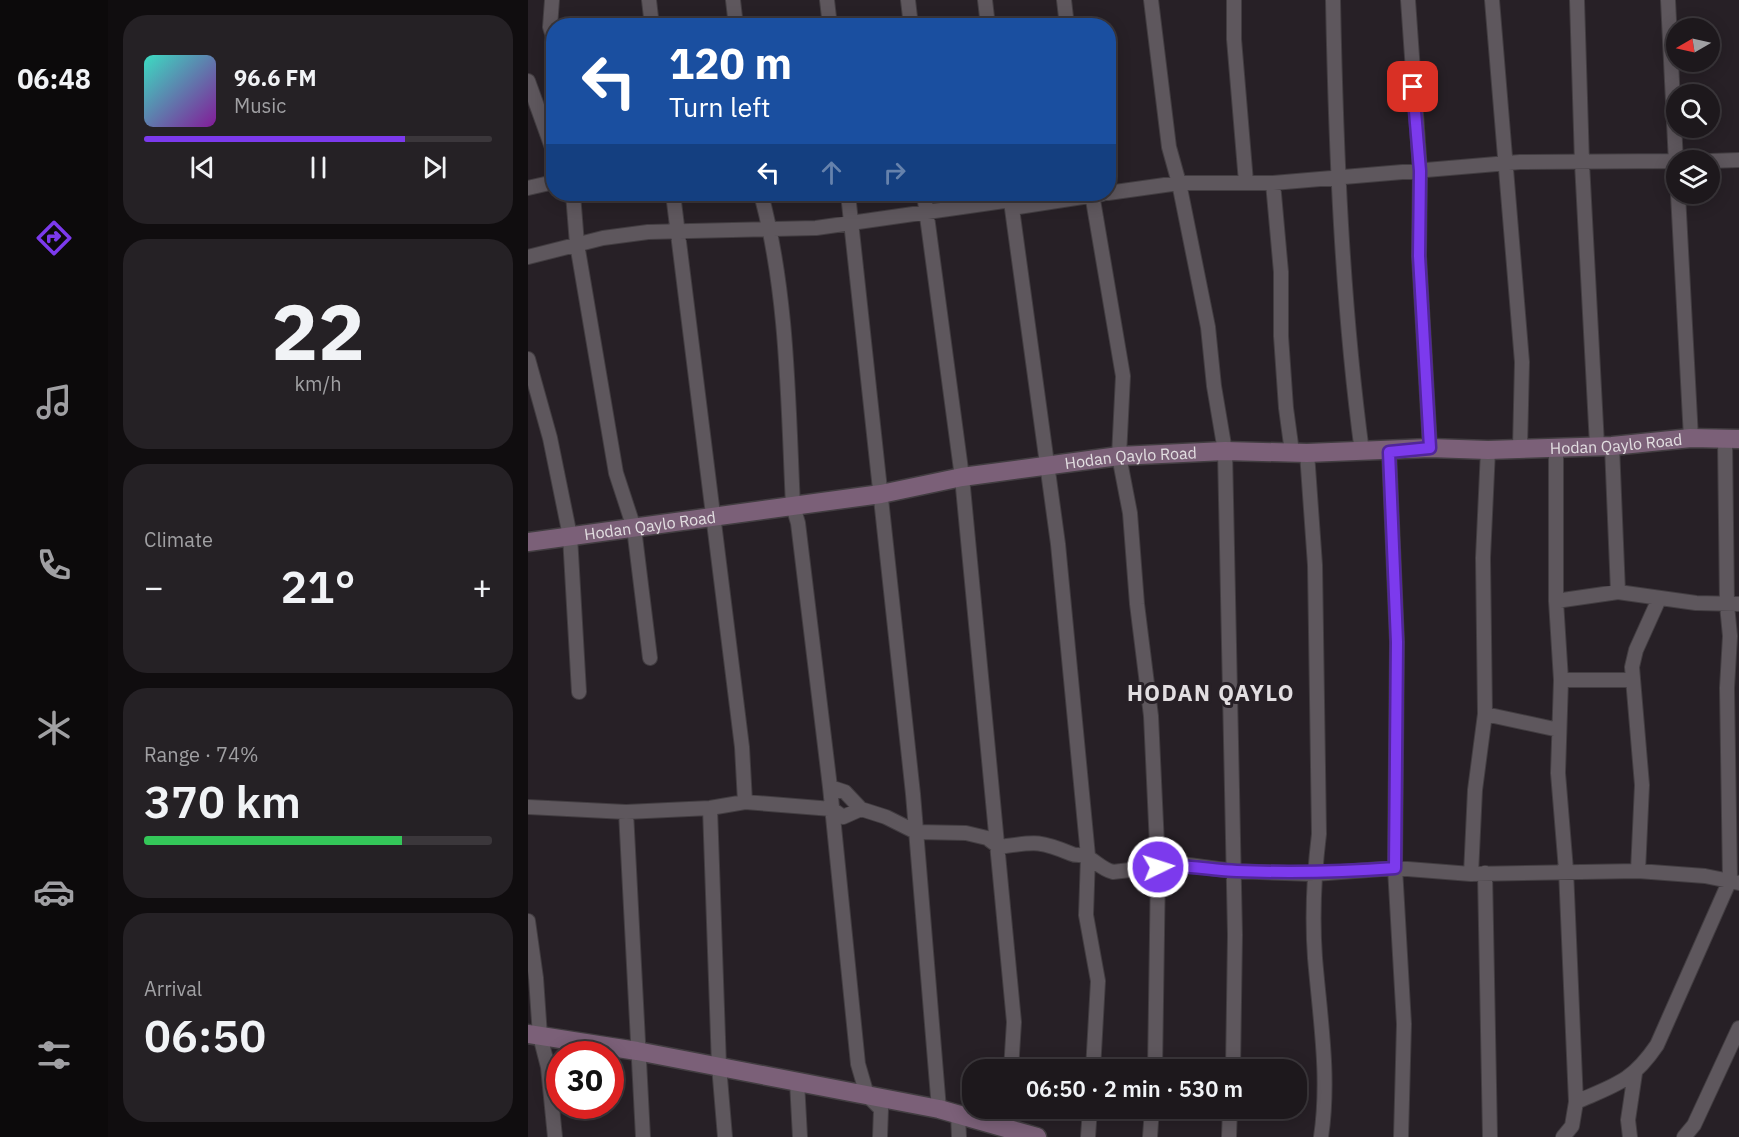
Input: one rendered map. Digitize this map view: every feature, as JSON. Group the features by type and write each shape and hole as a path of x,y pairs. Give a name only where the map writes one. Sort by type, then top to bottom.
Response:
{"street":[{"path":"551,18 552,0"},
{"path":"648,0 651,18"},
{"path":"733,0 735,18"},
{"path":"827,0 829,18"},
{"path":"908,0 910,18"},
{"path":"985,0 987,18"},
{"path":"1064,0 1066,18"},
{"path":"1151,0 1169,147 1179,183 1208,327 1214,386 1225,451 1233,871 1233,1059"},
{"path":"1234,0 1233,39 1246,182"},
{"path":"1333,0 1337,177 1348,351 1362,452"},
{"path":"1408,0 1420,171 1419,256 1430,448"},
{"path":"1491,0 1503,164 1522,362 1520,448"},
{"path":"1577,0 1582,163 1618,592"},
{"path":"1668,0 1675,150"},
{"path":"528,81 546,131"},
{"path":"1720,161 1739,160"},
{"path":"1116,192 1179,183 1273,183 1503,164 1666,161"},
{"path":"1273,183 1281,272 1281,336 1286,408 1300,452 1315,565 1319,834 1314,874 1315,957 1326,1095 1321,1137"},
{"path":"528,188 546,184"},
{"path":"574,201 577,244 616,473 634,528 650,658"},
{"path":"674,201 741,737 745,802"},
{"path":"763,201 771,229 786,366 793,506 798,523 830,787 858,1064 867,1095 881,1109 880,1137"},
{"path":"849,201 916,832 939,1109"},
{"path":"924,201 962,477 1014,1022 1012,1059"},
{"path":"528,257 577,244 648,232 816,228 850,221 1004,201"},
{"path":"1011,201 1058,544 1088,856 1086,915 1098,981 1094,1059"},
{"path":"1101,201 1123,376 1119,456 1130,513 1137,604 1151,716 1158,867 1155,1059"},
{"path":"1679,204 1691,438"},
{"path":"528,359 550,438 570,536 579,692"},
{"name":"Hodan Qaylo Road","path":"528,542 881,494 962,477 1119,456 1225,451 1389,452 1430,448 1488,450 1605,446 1691,438 1732,440"},
{"path":"1576,1102 1624,1082 1635,1073 1657,1045 1735,882 1727,688 1733,604 1732,440"},
{"path":"1556,447 1556,601 1561,680 1558,773 1566,870 1576,1102 1572,1126 1563,1137"},
{"path":"1488,450 1482,558 1485,714 1475,790 1490,1137"},
{"path":"1389,452 1397,642 1395,868 1404,1024 1401,1137"},
{"path":"1556,601 1618,592 1733,604"},
{"path":"1638,871 1641,776 1632,680 1636,650 1646,632 1659,598"},
{"path":"1561,680 1632,680"},
{"path":"1485,714 1559,730"},
{"path":"830,787 844,792 861,809 886,817 916,832 966,833 987,838 999,847 1036,842 1050,844 1074,855 1088,856 1104,870 1113,872 1181,864 1233,871 1314,874 1395,868 1478,874 1566,870 1638,871 1735,882"},
{"path":"528,807 626,812 710,808 745,802 832,809 843,817 861,809"},
{"path":"710,808 719,1066 725,1137"},
{"path":"626,812 637,1051 644,1137"},
{"path":"528,921 536,978 534,1035 548,1067 555,1137"},
{"path":"1684,1137 1694,1125 1739,1028"},
{"path":"534,1035 637,1051 939,1109 1033,1136"},
{"path":"1630,1137 1629,1120 1635,1073"},
{"path":"797,1082 800,1137"},
{"path":"958,1114 959,1137"},
{"path":"1006,1127 1007,1119"},
{"path":"1088,1137 1089,1119"},
{"path":"1150,1137 1151,1119"},
{"path":"1229,1137 1230,1119"}],"district":[{"name":"HODAN QAYLO","path":"1211,693"}],"route":[{"path":"1158,867 1181,864 1233,871 1314,874 1395,868 1397,642 1389,452 1430,448 1419,256 1420,171 1413,87"}]}
